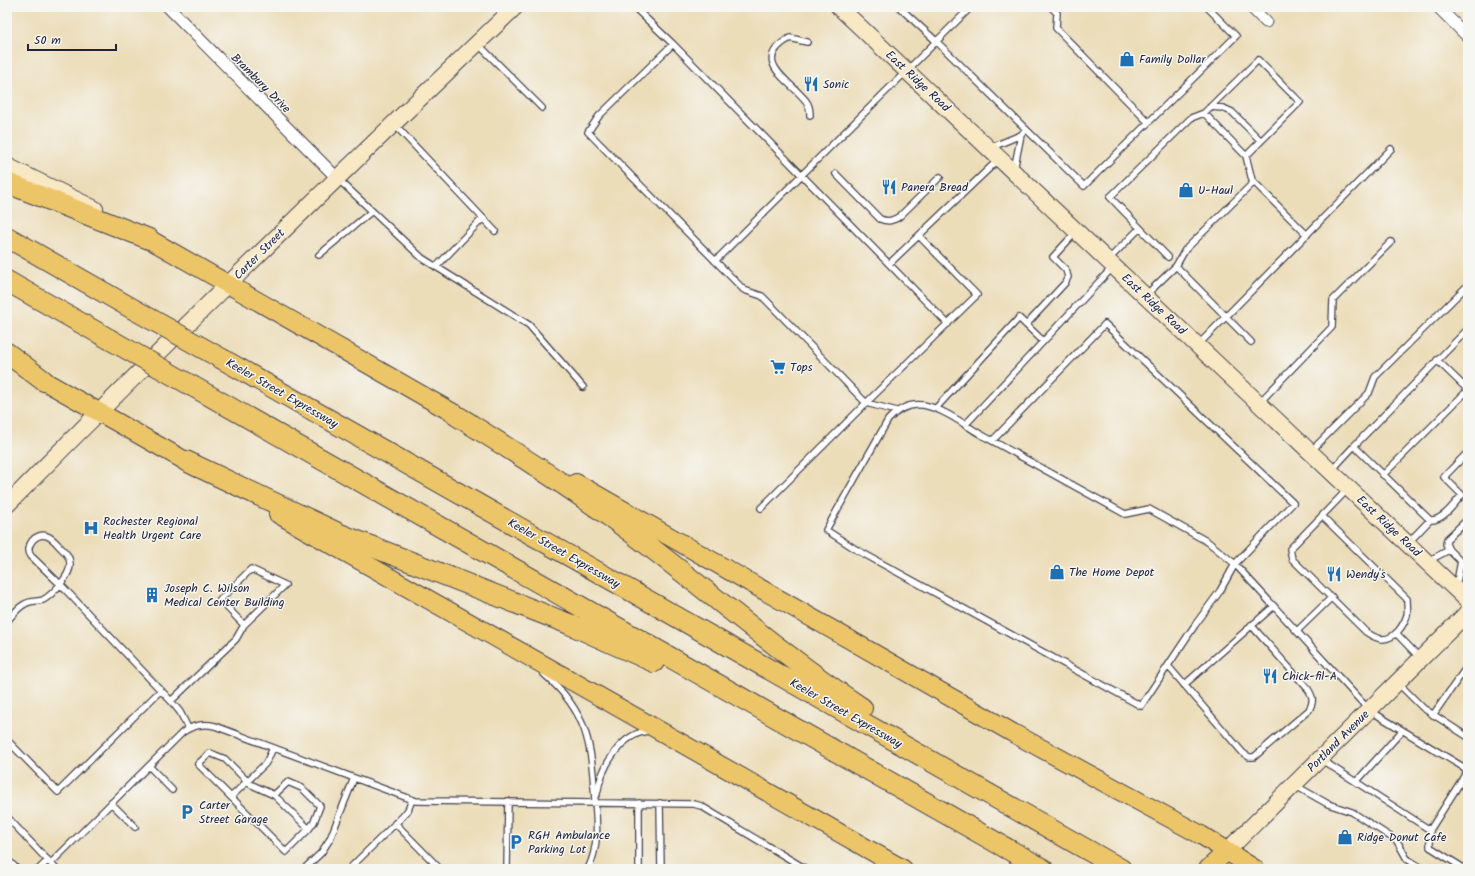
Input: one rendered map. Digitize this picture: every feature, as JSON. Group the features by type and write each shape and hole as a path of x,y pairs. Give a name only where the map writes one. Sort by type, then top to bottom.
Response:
{"highway":[{"path":"7,183 149,239"},
{"name":"Keeler Street Expressway","path":"7,237 1121,869"},
{"path":"7,281 1043,869"},
{"path":"7,353 44,381"},
{"path":"457,416 549,474 610,517 829,686 1023,813"},
{"path":"186,461 340,534 621,646 695,681 880,776"}],"main road":[{"name":"Carter Street","path":"7,505 337,178 514,7"},
{"name":"East Ridge Road","path":"839,7 1468,601"},
{"path":"7,166 74,198 149,239 1013,733 1183,825 1255,869"},
{"path":"7,357 44,381 99,413 903,869"},
{"name":"Portland Avenue","path":"1208,869 1468,612"}],"street":[{"name":"Brambury Drive","path":"168,7 337,178"},
{"path":"1251,7 1266,22"},
{"path":"1438,7 1468,37"}],"lane":[{"path":"634,7 673,44 948,324"},
{"path":"899,7 936,41 1084,186 1236,36 1207,7"},
{"path":"715,261 970,7"},
{"path":"1051,7 1057,13 1056,28 1148,122"},
{"path":"806,42 790,38 774,50 772,59 774,67 807,102 810,115"},
{"path":"477,43 542,108"},
{"path":"673,44 599,116 588,132 744,290 762,296 866,403 897,411"},
{"path":"1168,257 1110,197 1191,118 1204,113 1258,60 1300,102 1246,156"},
{"path":"1210,107 1223,108 1232,112 1261,141"},
{"path":"1204,113 1246,156 1252,180 1306,235"},
{"path":"393,124 495,231"},
{"path":"889,264 919,236 994,153 1021,135 1026,129"},
{"path":"1014,172 1021,135"},
{"path":"1198,346 1391,149"},
{"path":"836,174 880,219 886,221 893,221 900,216 940,177"},
{"path":"337,178 422,258 529,325 583,387"},
{"path":"1145,296 1176,266 1185,250 1254,182"},
{"path":"319,255 372,211"},
{"path":"436,267 484,218"},
{"path":"965,425 1043,342 1111,264 1140,228"},
{"path":"1026,325 1066,283 1068,277 1066,270 1053,257 1076,231"},
{"path":"761,508 977,295 919,236"},
{"path":"1259,404 1332,327 1333,300 1391,242"},
{"path":"1176,266 1251,342"},
{"path":"1310,452 1370,393 1375,377 1468,285"},
{"path":"936,408 1019,318 1043,342"},
{"path":"993,440 1105,324 1293,503 1235,564 1220,591 1194,624 1141,706 857,550 826,530 883,426 897,411 910,405 921,404 936,408 965,425 1125,514 1149,509 1208,542 1235,564 1369,710 1468,770 1430,830 1430,847 1465,869"},
{"path":"1330,471 1468,329"},
{"path":"1383,475 1468,390 1437,360"},
{"path":"1354,446 1430,520"},
{"path":"1408,544 1430,520 1439,518 1462,496 1444,477 1468,452"},
{"path":"1322,516 1407,599 1407,614 1402,626 1396,633 1385,639 1375,638 1366,632 1292,559 1290,549 1349,488"},
{"path":"1468,519 1447,539 1446,544 1449,550 1460,562 1465,566 1468,563"},
{"path":"7,621 22,606 32,601 42,600 60,584 70,567 69,558 46,535 37,537 30,544 29,553 60,584 172,701 180,712 188,728"},
{"path":"1427,562 1449,550"},
{"path":"1456,590 1460,562"},
{"path":"172,701 236,639 244,625 285,585 251,570 235,584 220,600 244,625"},
{"path":"1297,631 1332,597"},
{"path":"1184,684 1274,606"},
{"path":"1168,666 1232,739 1243,754 1254,758 1309,710 1313,704 1313,696 1252,625"},
{"path":"1396,633 1421,659"},
{"path":"511,646 556,685 567,699 586,731 592,755 597,818 596,846 588,869"},
{"path":"1434,715 1468,665"},
{"path":"1397,682 1423,708 1468,737"},
{"path":"7,740 58,792 162,690"},
{"path":"40,869 188,728 200,725 211,725 412,800 689,803 701,806 806,869"},
{"path":"1356,782 1402,730"},
{"path":"595,802 602,775 623,742 636,733 646,731 656,731 669,736"},
{"path":"231,797 268,760 273,748"},
{"path":"274,794 288,782 302,788 320,806 314,822 309,829 286,852 198,764 210,753 225,759 247,781 257,788 274,794 309,829"},
{"path":"1320,759 1430,830"},
{"path":"148,766 172,790"},
{"path":"304,869 321,852 330,839 354,778"},
{"path":"1294,785 1328,804 1352,812 1397,841 1407,859 1423,869"},
{"path":"349,869 408,810 412,800"},
{"path":"507,869 508,802"},
{"path":"111,803 135,827"},
{"path":"639,803 639,869"},
{"path":"660,803 661,869"},
{"path":"7,817 56,869"},
{"path":"395,823 440,869"},
{"path":"7,859 17,869"}],"place":[{"name":"Family Dollar","path":"1127,59"},
{"name":"Sonic","path":"811,84"},
{"name":"Panera Bread","path":"889,187"},
{"name":"U-Haul","path":"1186,190"},
{"name":"Tops","path":"778,367"},
{"name":"Rochester Regional Health Urgent Care","path":"91,528"},
{"name":"The Home Depot","path":"1057,572"},
{"name":"Wendy's","path":"1334,574"},
{"name":"Joseph C. Wilson Medical Center Building","path":"152,595"},
{"name":"Chick-fil-A","path":"1270,676"},
{"name":"Carter Street Garage","path":"187,812"},
{"name":"Ridge Donut Cafe","path":"1345,837"},
{"name":"RGH Ambulance Parking Lot","path":"516,842"}]}
